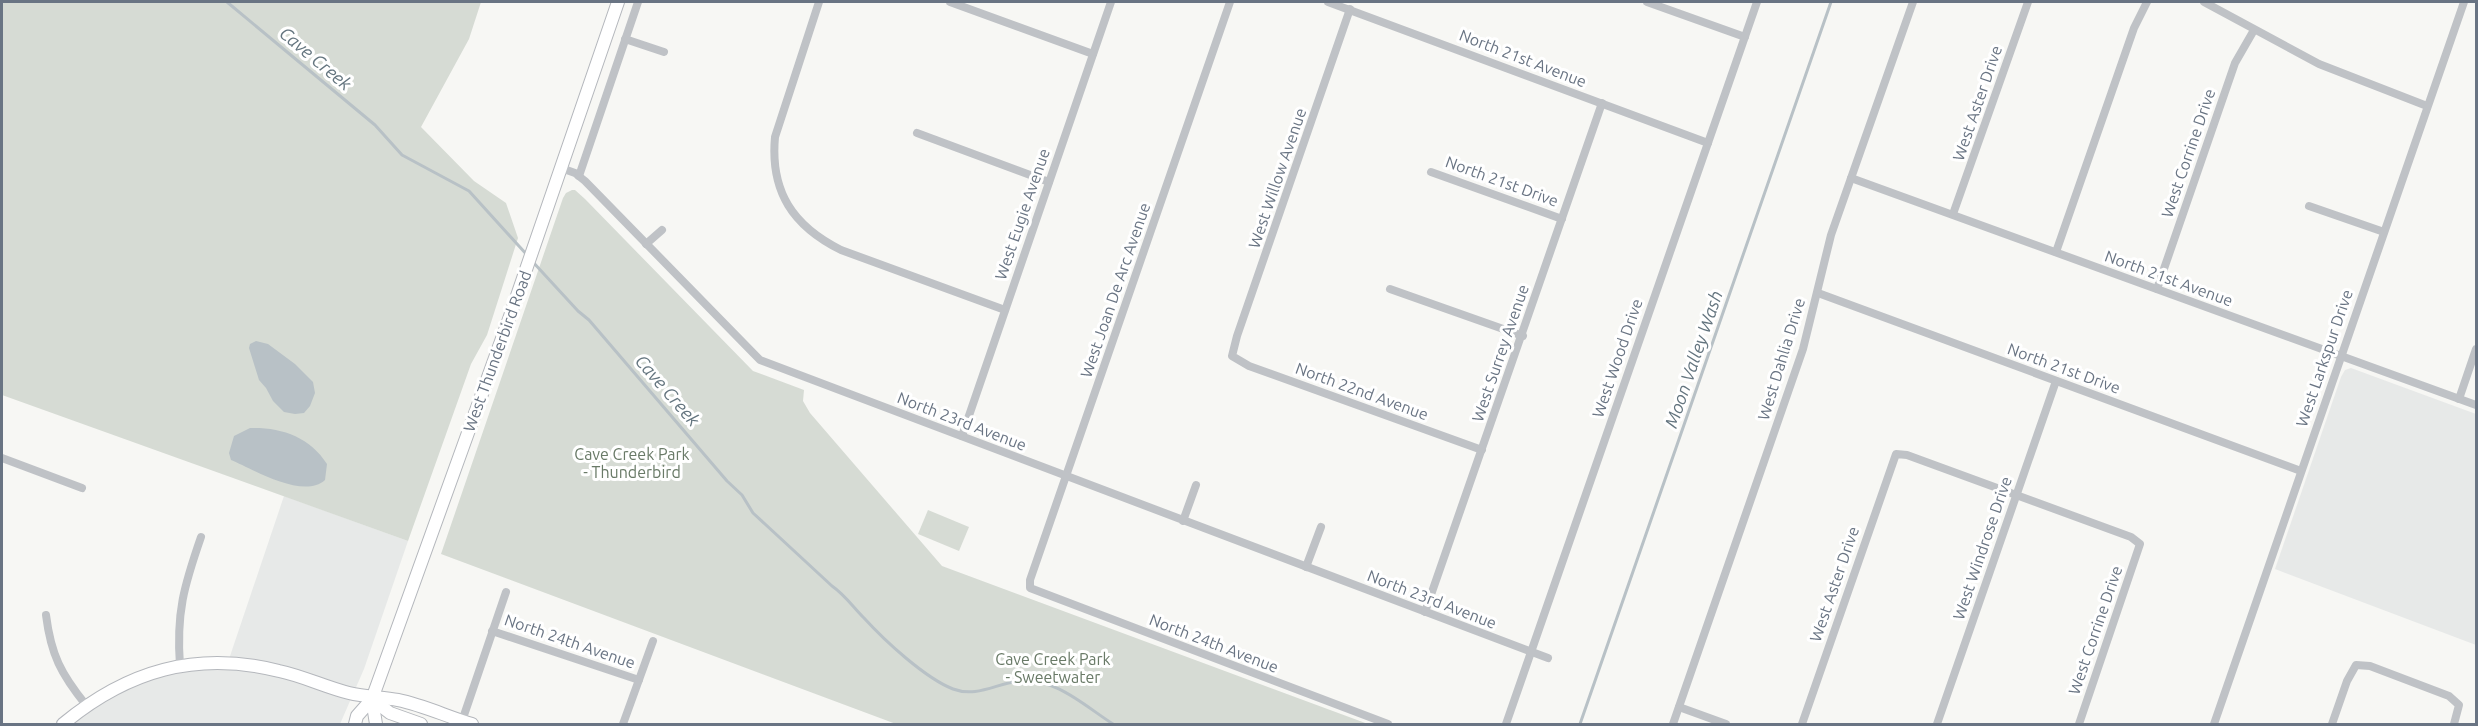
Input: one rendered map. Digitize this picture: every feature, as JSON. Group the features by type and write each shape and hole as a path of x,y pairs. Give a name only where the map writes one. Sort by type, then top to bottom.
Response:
{"main road":[{"name":"West Thunderbird Road","path":"354,724 357,716 372,699 521,284 618,2"},
{"path":"63,724 86,705 134,679 180,666 216,662 279,671 372,699 398,700 465,723"},
{"name":"West Thunderbird Road","path":"372,699 376,724"},
{"path":"372,699 390,713 421,724"}],"street":[{"path":"579,176 638,2"},
{"path":"819,2 775,137 773,156 782,195 799,222 824,242 1005,310"},
{"path":"950,2 1093,54"},
{"name":"West Eugie Avenue","path":"962,436 1111,2"},
{"name":"West Joan De Arc Avenue","path":"1030,588 1030,580 1230,2"},
{"name":"North 21st Avenue","path":"1328,2 1708,142"},
{"path":"1647,2 1744,36"},
{"name":"West Wood Drive","path":"1506,724 1756,2"},
{"name":"West Dahlia Drive","path":"1673,724 1803,349 1828,246 1913,2"},
{"name":"West Aster Drive","path":"1953,214 2028,2"},
{"path":"2056,252 2134,28 2147,2"},
{"path":"2204,2 2328,68 2427,106"},
{"name":"West Larkspur Drive","path":"2214,724 2463,2"},
{"name":"West Willow Avenue","path":"1232,356 1350,9"},
{"name":"West Corrine Drive","path":"2157,289 2235,63 2254,30"},
{"path":"625,39 664,52"},
{"name":"West Surrey Avenue","path":"1425,612 1523,336 1602,103"},
{"path":"917,133 1049,182"},
{"name":"North 23rd Avenue","path":"561,168 579,176 760,360 1548,658"},
{"name":"North 21st Drive","path":"1431,172 1562,219"},
{"name":"North 21st Avenue","path":"1851,178 2476,405"},
{"path":"2309,206 2384,232"},
{"path":"646,244 662,230"},
{"path":"1390,289 1523,336"},
{"name":"North 21st Drive","path":"1818,293 2301,471"},
{"path":"2459,399 2476,349"},
{"name":"North 22nd Avenue","path":"1232,356 1249,366 1482,450"},
{"name":"West Windrose Drive","path":"1937,724 2056,381"},
{"name":"West Aster Drive","path":"1802,724 1896,454 1907,455 2016,496"},
{"path":"2,458 82,488"},
{"path":"1183,521 1196,485"},
{"name":"West Corrine Drive","path":"2016,496 2131,537 2140,544 2079,724"},
{"path":"1306,567 1321,527"},
{"path":"180,666 178,624 182,594 201,537"},
{"name":"North 24th Avenue","path":"1030,588 1388,724"},
{"path":"465,723 492,630 506,592"},
{"path":"46,615 50,645 60,668 86,705"},
{"name":"North 24th Avenue","path":"492,630 639,680"},
{"path":"623,724 653,640"},
{"path":"2332,724 2347,681 2356,665 2370,666 2449,696 2459,705 2454,724"},
{"path":"1679,707 1726,724"}],"shaded area":[{"path":"256,341 268,344 295,364 313,382 315,393 310,406 304,413 284,412 273,401 259,380 249,348 250,344"},
{"path":"2351,368 2476,414 2476,645 2275,569 2341,377 2345,370"},
{"path":"250,428 273,429 303,440 327,464 325,480 316,485 304,487 291,485 231,460 229,453 234,436"},
{"path":"284,496 408,541 364,669 340,724 63,724 134,679 228,662"}],"green space":[{"path":"2,2 481,2 469,39 421,127 474,181 506,203 518,238 487,335 471,364 408,541 2,395"},
{"name":"Cave Creek Park - Thunderbird","path":"572,190 585,199 753,371 804,390 803,401 810,413 942,566 1368,724 896,724 441,554 563,198"},
{"path":"928,510 969,527 959,551 918,534"}],"waterway":[{"name":"Cave Creek","path":"227,2 375,125 402,155 469,191 528,256"},
{"name":"Moon Valley Wash","path":"1580,724 1831,2"},
{"name":"Cave Creek","path":"532,261 589,320 727,481 742,495 753,513 841,593 883,637 918,668 942,684 962,691 979,691 1020,681 1046,684 1070,695 1113,724"}],"park label":[{"name":"Cave Creek Park - Sweetwater","path":"1053,668"}]}
